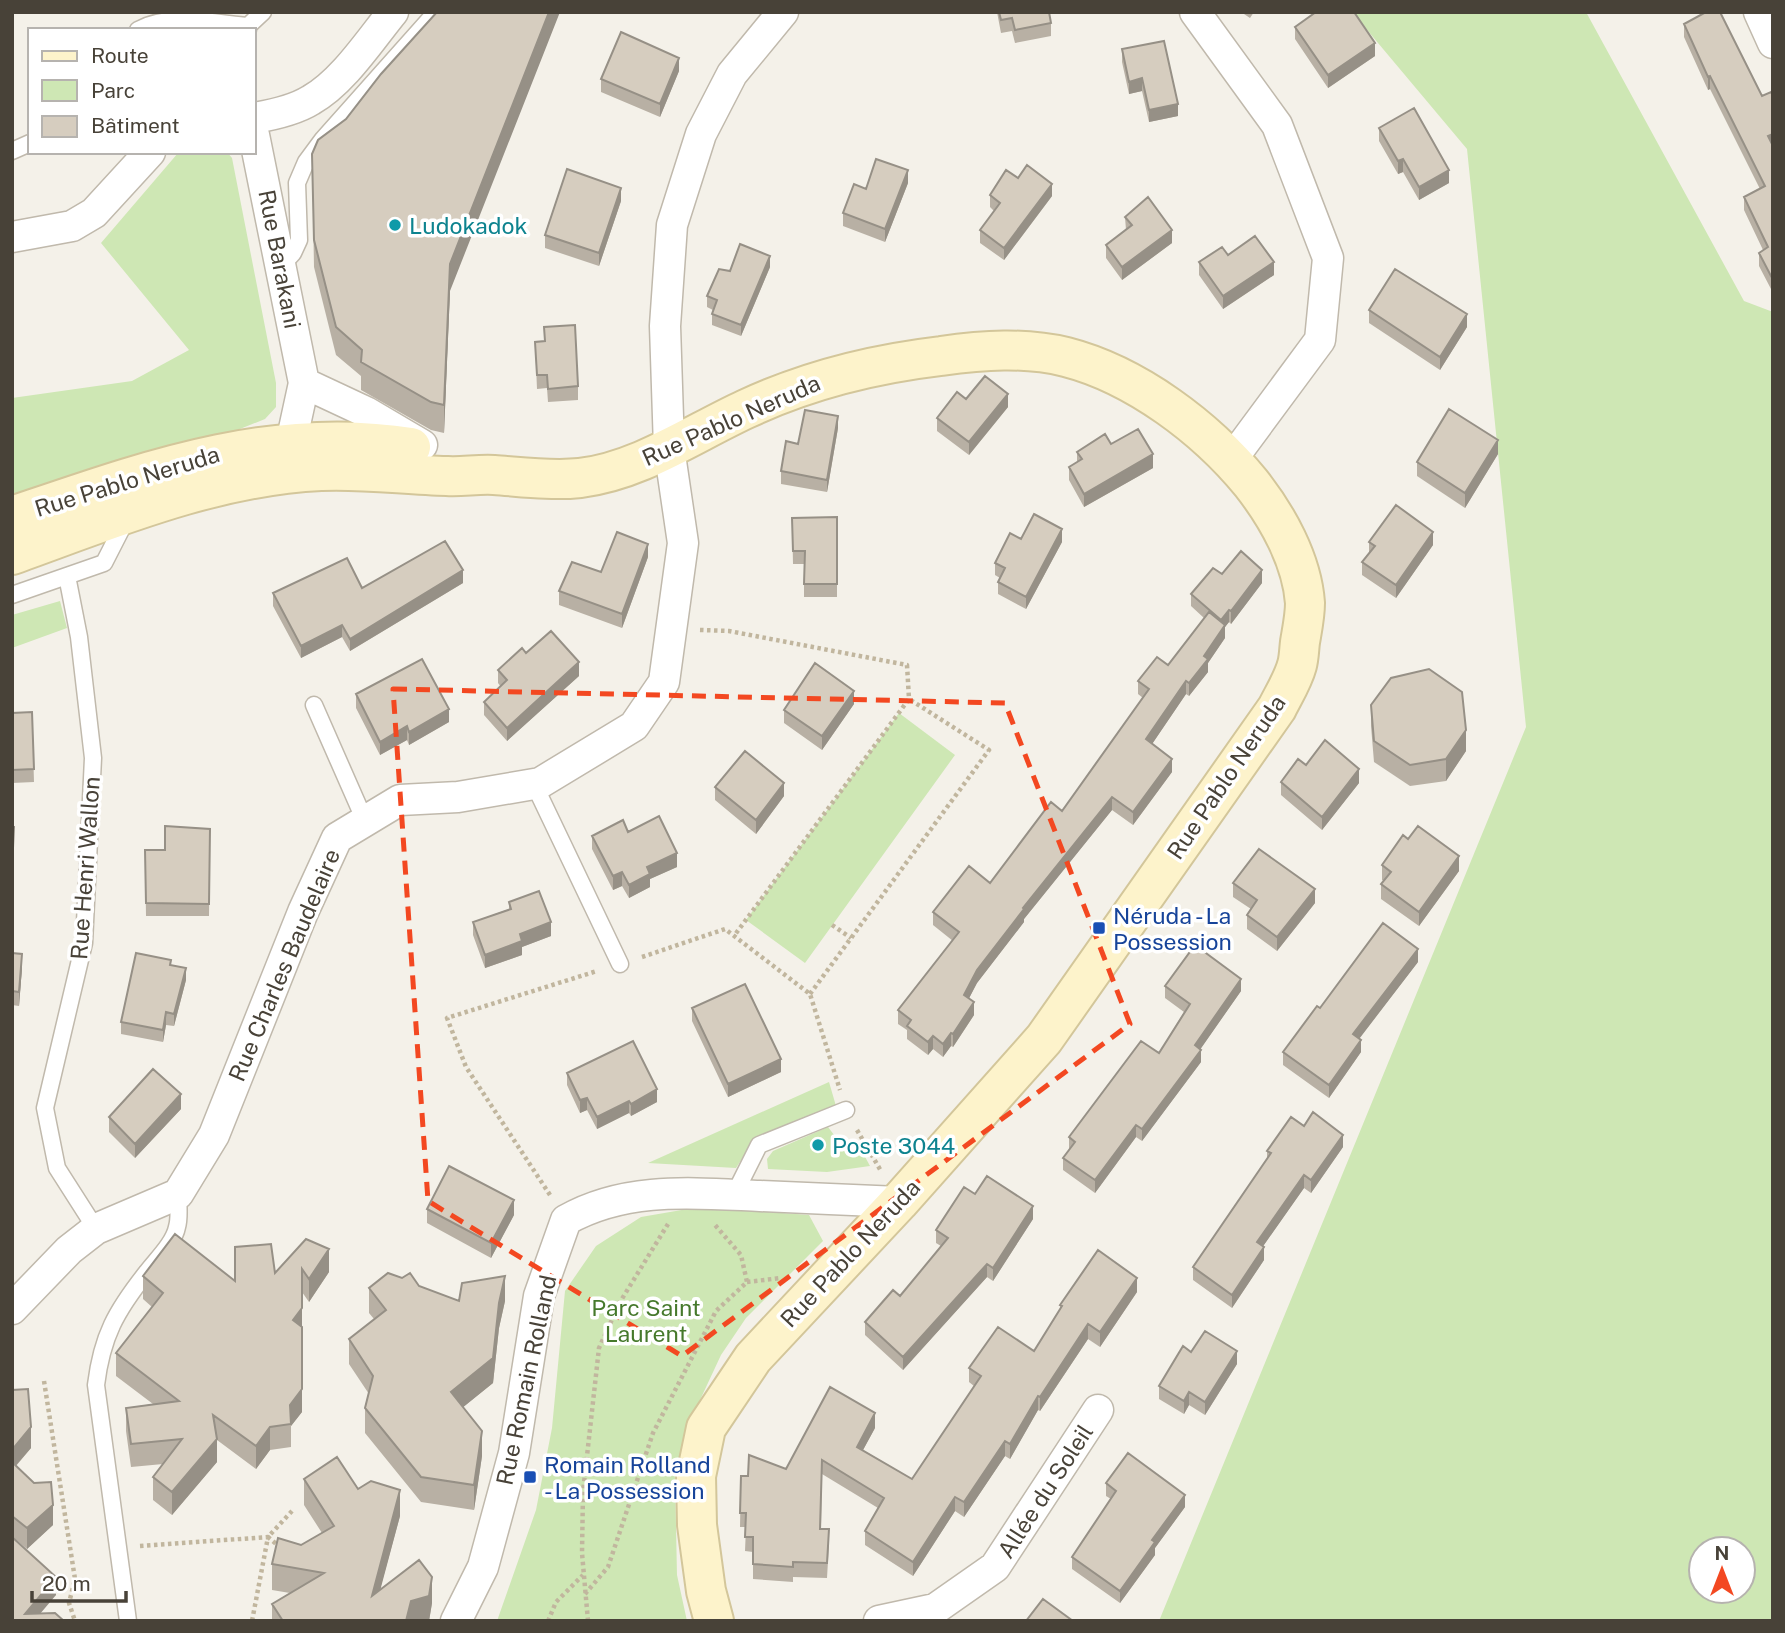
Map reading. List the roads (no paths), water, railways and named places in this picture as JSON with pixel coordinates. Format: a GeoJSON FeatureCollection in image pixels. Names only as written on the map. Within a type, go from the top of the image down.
{"type":"FeatureCollection","features":[{"type":"Feature","properties":{"kind":"main road","name":"Rue Pablo Neruda"},"geometry":{"type":"LineString","coordinates":[[12,555],[130,512],[208,489],[263,477],[318,471],[375,470],[449,477],[488,475],[545,479],[582,478],[621,469],[747,408],[815,381],[875,365],[976,351],[1016,350],[1066,357],[1110,372],[1165,404],[1203,433],[1232,459],[1270,506],[1298,572],[1305,604],[1297,665],[1277,708],[1044,1039],[899,1202],[753,1358],[706,1428],[696,1476],[697,1525],[706,1591],[714,1621]]}},
{"type":"Feature","properties":{"kind":"main road","name":"Rue Pablo Neruda"},"geometry":{"type":"LineString","coordinates":[[12,516],[153,469],[228,450],[291,443],[338,442],[429,449],[488,475]]}},
{"type":"Feature","properties":{"kind":"street"},"geometry":{"type":"LineString","coordinates":[[256,118],[288,110],[310,101],[332,85],[393,12]]}},
{"type":"Feature","properties":{"kind":"street","name":"Rue Charles Baudelaire"},"geometry":{"type":"LineString","coordinates":[[178,1194],[214,1135],[303,912],[337,838],[400,800],[458,797],[540,783],[634,726],[664,682],[683,543],[669,448],[665,326],[672,225],[701,134],[732,74],[783,12]]}},
{"type":"Feature","properties":{"kind":"street"},"geometry":{"type":"LineString","coordinates":[[1195,12],[1277,125],[1328,258],[1320,340],[1232,459]]}},
{"type":"Feature","properties":{"kind":"street"},"geometry":{"type":"LineString","coordinates":[[1759,12],[1773,43]]}},
{"type":"Feature","properties":{"kind":"street","name":"Rue Barakani"},"geometry":{"type":"LineString","coordinates":[[256,145],[304,383],[291,443],[263,477]]}},
{"type":"Feature","properties":{"kind":"street"},"geometry":{"type":"LineString","coordinates":[[12,237],[72,226],[94,213],[148,154]]}},
{"type":"Feature","properties":{"kind":"street"},"geometry":{"type":"LineString","coordinates":[[304,383],[366,412],[429,449]]}},
{"type":"Feature","properties":{"kind":"street","name":"Rue Romain Rolland"},"geometry":{"type":"LineString","coordinates":[[456,1621],[487,1555],[514,1453],[539,1296],[566,1220],[589,1207],[637,1196],[687,1193],[734,1195]]}},
{"type":"Feature","properties":{"kind":"street"},"geometry":{"type":"LineString","coordinates":[[12,1309],[69,1250],[96,1229],[178,1194]]}},
{"type":"Feature","properties":{"kind":"street"},"geometry":{"type":"LineString","coordinates":[[734,1195],[899,1202]]}},
{"type":"Feature","properties":{"kind":"street","name":"Allée du Soleil"},"geometry":{"type":"LineString","coordinates":[[878,1621],[936,1609],[995,1567],[1098,1410]]}},
{"type":"Feature","properties":{"kind":"lane"},"geometry":{"type":"LineString","coordinates":[[142,28],[170,21],[248,28],[263,12]]}},
{"type":"Feature","properties":{"kind":"lane"},"geometry":{"type":"LineString","coordinates":[[281,266],[293,253],[299,240],[297,183],[306,162],[323,139],[436,12]]}},
{"type":"Feature","properties":{"kind":"lane"},"geometry":{"type":"LineString","coordinates":[[12,151],[28,143]]}},
{"type":"Feature","properties":{"kind":"lane"},"geometry":{"type":"LineString","coordinates":[[12,595],[104,563],[130,512]]}},
{"type":"Feature","properties":{"kind":"lane","name":"Rue Henri Wallon"},"geometry":{"type":"LineString","coordinates":[[67,576],[79,637],[93,758],[92,785],[84,943],[45,1108],[57,1168],[96,1229]]}},
{"type":"Feature","properties":{"kind":"lane"},"geometry":{"type":"LineString","coordinates":[[314,705],[365,821]]}},
{"type":"Feature","properties":{"kind":"lane"},"geometry":{"type":"LineString","coordinates":[[534,784],[620,964]]}},
{"type":"Feature","properties":{"kind":"lane"},"geometry":{"type":"LineString","coordinates":[[734,1195],[759,1145],[846,1110]]}},
{"type":"Feature","properties":{"kind":"lane"},"geometry":{"type":"LineString","coordinates":[[128,1621],[96,1385],[99,1357],[108,1329],[128,1296],[164,1250],[177,1228],[178,1194]]}},
{"type":"Feature","properties":{"kind":"place","name":"Ludokadok"},"geometry":{"type":"Point","coordinates":[395,225]}},
{"type":"Feature","properties":{"kind":"place","name":"Néruda - La Possession"},"geometry":{"type":"Point","coordinates":[1099,928]}},
{"type":"Feature","properties":{"kind":"place","name":"Poste 3044"},"geometry":{"type":"Point","coordinates":[818,1145]}},
{"type":"Feature","properties":{"kind":"place","name":"Romain Rolland - La Possession"},"geometry":{"type":"Point","coordinates":[530,1477]}},
{"type":"Feature","properties":{"kind":"park label","name":"Parc Saint Laurent"},"geometry":{"type":"Point","coordinates":[646,1320]}}]}
